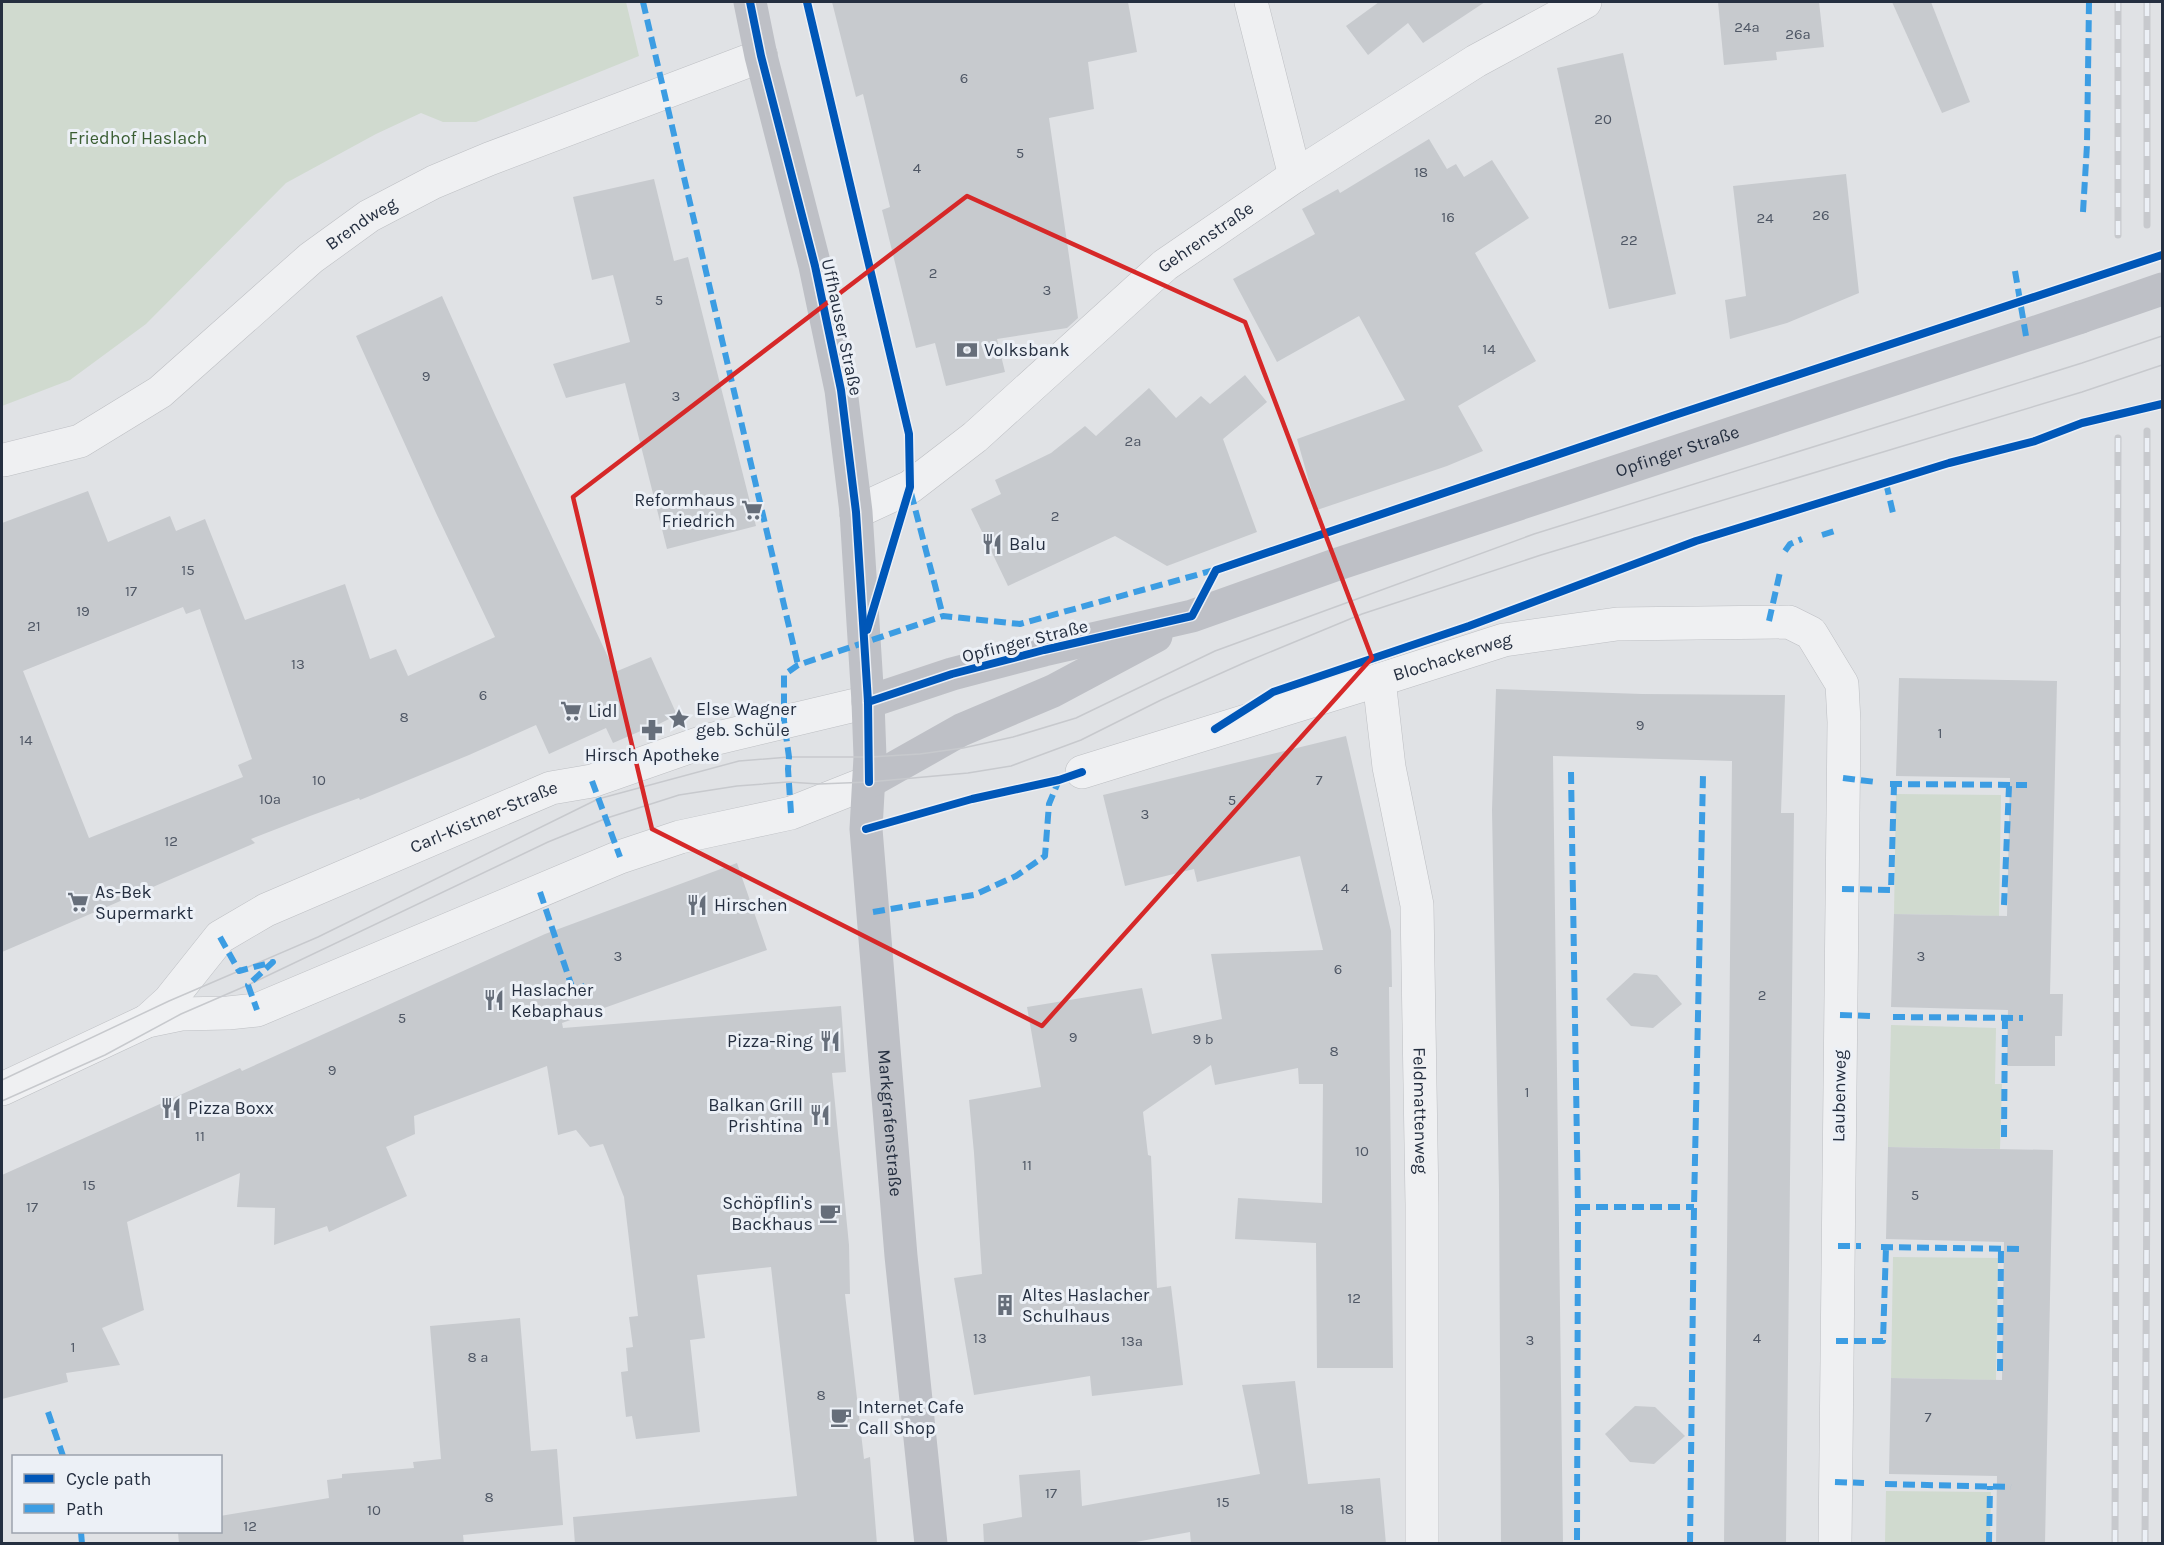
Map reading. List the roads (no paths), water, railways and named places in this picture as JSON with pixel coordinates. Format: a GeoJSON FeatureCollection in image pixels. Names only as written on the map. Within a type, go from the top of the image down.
{"type":"FeatureCollection","features":[{"type":"Feature","properties":{"kind":"street","name":"Uffhauser Straße"},"geometry":{"type":"LineString","coordinates":[[750,2],[761,56],[815,266],[841,390],[856,512],[868,702]]}},
{"type":"Feature","properties":{"kind":"street"},"geometry":{"type":"LineString","coordinates":[[1251,2],[1295,176]]}},
{"type":"Feature","properties":{"kind":"street","name":"Gehrenstraße"},"geometry":{"type":"LineString","coordinates":[[856,512],[910,487],[975,437],[1165,265],[1295,176],[1476,61],[1585,2]]}},
{"type":"Feature","properties":{"kind":"street","name":"Brendweg"},"geometry":{"type":"LineString","coordinates":[[4,460],[80,441],[160,393],[311,258],[369,216],[434,182],[489,159],[761,56]]}},
{"type":"Feature","properties":{"kind":"street","name":"Opfinger Straße"},"geometry":{"type":"LineString","coordinates":[[868,702],[952,674],[1192,616],[1335,565],[2163,290]]}},
{"type":"Feature","properties":{"kind":"street","name":"Opfinger Straße"},"geometry":{"type":"LineString","coordinates":[[869,782],[961,730],[1053,690],[1192,616]]}},
{"type":"Feature","properties":{"kind":"street","name":"Blochackerweg"},"geometry":{"type":"LineString","coordinates":[[1082,772],[1504,639],[1617,624],[1789,622],[1811,633],[1824,653]]}},
{"type":"Feature","properties":{"kind":"street","name":"Laubenweg"},"geometry":{"type":"LineString","coordinates":[[1824,653],[1842,684],[1845,723],[1834,1544]]}},
{"type":"Feature","properties":{"kind":"street","name":"Feldmattenweg"},"geometry":{"type":"LineString","coordinates":[[1379,680],[1389,767],[1417,905],[1422,1204],[1422,1544]]}},
{"type":"Feature","properties":{"kind":"street","name":"Markgrafenstraße"},"geometry":{"type":"LineString","coordinates":[[868,702],[869,782],[866,829],[901,1256],[931,1544]]}},
{"type":"Feature","properties":{"kind":"street","name":"Carl-Kistner-Straße"},"geometry":{"type":"LineString","coordinates":[[147,1021],[170,1000],[220,937],[266,910],[551,788],[592,781],[709,740],[868,702]]}},
{"type":"Feature","properties":{"kind":"street","name":"Carl-Kistner-Straße"},"geometry":{"type":"LineString","coordinates":[[2,1089],[147,1021],[181,1014],[257,1010],[620,857],[680,837],[791,813],[869,782]]}},
{"type":"Feature","properties":{"kind":"tram line"},"geometry":{"type":"LineString","coordinates":[[2,1080],[169,1001],[318,937],[598,799],[739,761],[789,757],[870,757],[920,754],[963,748],[1013,737],[1076,718],[1215,651],[1534,534],[2162,336]]}},
{"type":"Feature","properties":{"kind":"tram line"},"geometry":{"type":"LineString","coordinates":[[2,1101],[105,1055],[181,1014],[248,985],[548,842],[607,818],[679,795],[737,786],[788,782],[819,784],[869,782],[968,773],[1011,766],[1081,740],[1161,700],[1362,614],[1541,555],[2082,392],[2162,365]]}},
{"type":"Feature","properties":{"kind":"railway"},"geometry":{"type":"LineString","coordinates":[[2118,2],[2118,235]]}},
{"type":"Feature","properties":{"kind":"railway"},"geometry":{"type":"LineString","coordinates":[[2147,2],[2147,225]]}},
{"type":"Feature","properties":{"kind":"railway"},"geometry":{"type":"LineString","coordinates":[[2145,1544],[2147,431]]}},
{"type":"Feature","properties":{"kind":"railway"},"geometry":{"type":"LineString","coordinates":[[2115,1544],[2118,438]]}},
{"type":"Feature","properties":{"kind":"place","name":"Volksbank"},"geometry":{"type":"Point","coordinates":[967,350]}},
{"type":"Feature","properties":{"kind":"place","name":"Reformhaus Friedrich"},"geometry":{"type":"Point","coordinates":[752,510]}},
{"type":"Feature","properties":{"kind":"place","name":"Balu"},"geometry":{"type":"Point","coordinates":[992,544]}},
{"type":"Feature","properties":{"kind":"place","name":"Lidl"},"geometry":{"type":"Point","coordinates":[571,711]}},
{"type":"Feature","properties":{"kind":"place","name":"Else Wagner geb. Schüle"},"geometry":{"type":"Point","coordinates":[679,719]}},
{"type":"Feature","properties":{"kind":"place","name":"Hirsch Apotheke"},"geometry":{"type":"Point","coordinates":[652,730]}},
{"type":"Feature","properties":{"kind":"place","name":"As-Bek Supermarkt"},"geometry":{"type":"Point","coordinates":[78,902]}},
{"type":"Feature","properties":{"kind":"place","name":"Hirschen"},"geometry":{"type":"Point","coordinates":[697,905]}},
{"type":"Feature","properties":{"kind":"place","name":"Haslacher Kebaphaus"},"geometry":{"type":"Point","coordinates":[494,1000]}},
{"type":"Feature","properties":{"kind":"place","name":"Pizza-Ring"},"geometry":{"type":"Point","coordinates":[830,1041]}},
{"type":"Feature","properties":{"kind":"place","name":"Pizza Boxx"},"geometry":{"type":"Point","coordinates":[171,1108]}},
{"type":"Feature","properties":{"kind":"place","name":"Balkan Grill Prishtina"},"geometry":{"type":"Point","coordinates":[820,1115]}},
{"type":"Feature","properties":{"kind":"place","name":"Schöpflin's Backhaus"},"geometry":{"type":"Point","coordinates":[830,1213]}},
{"type":"Feature","properties":{"kind":"place","name":"Altes Haslacher Schulhaus"},"geometry":{"type":"Point","coordinates":[1005,1305]}},
{"type":"Feature","properties":{"kind":"place","name":"Internet Cafe Call Shop"},"geometry":{"type":"Point","coordinates":[841,1417]}},
{"type":"Feature","properties":{"kind":"park label","name":"Friedhof Haslach"},"geometry":{"type":"Point","coordinates":[138,138]}}]}
